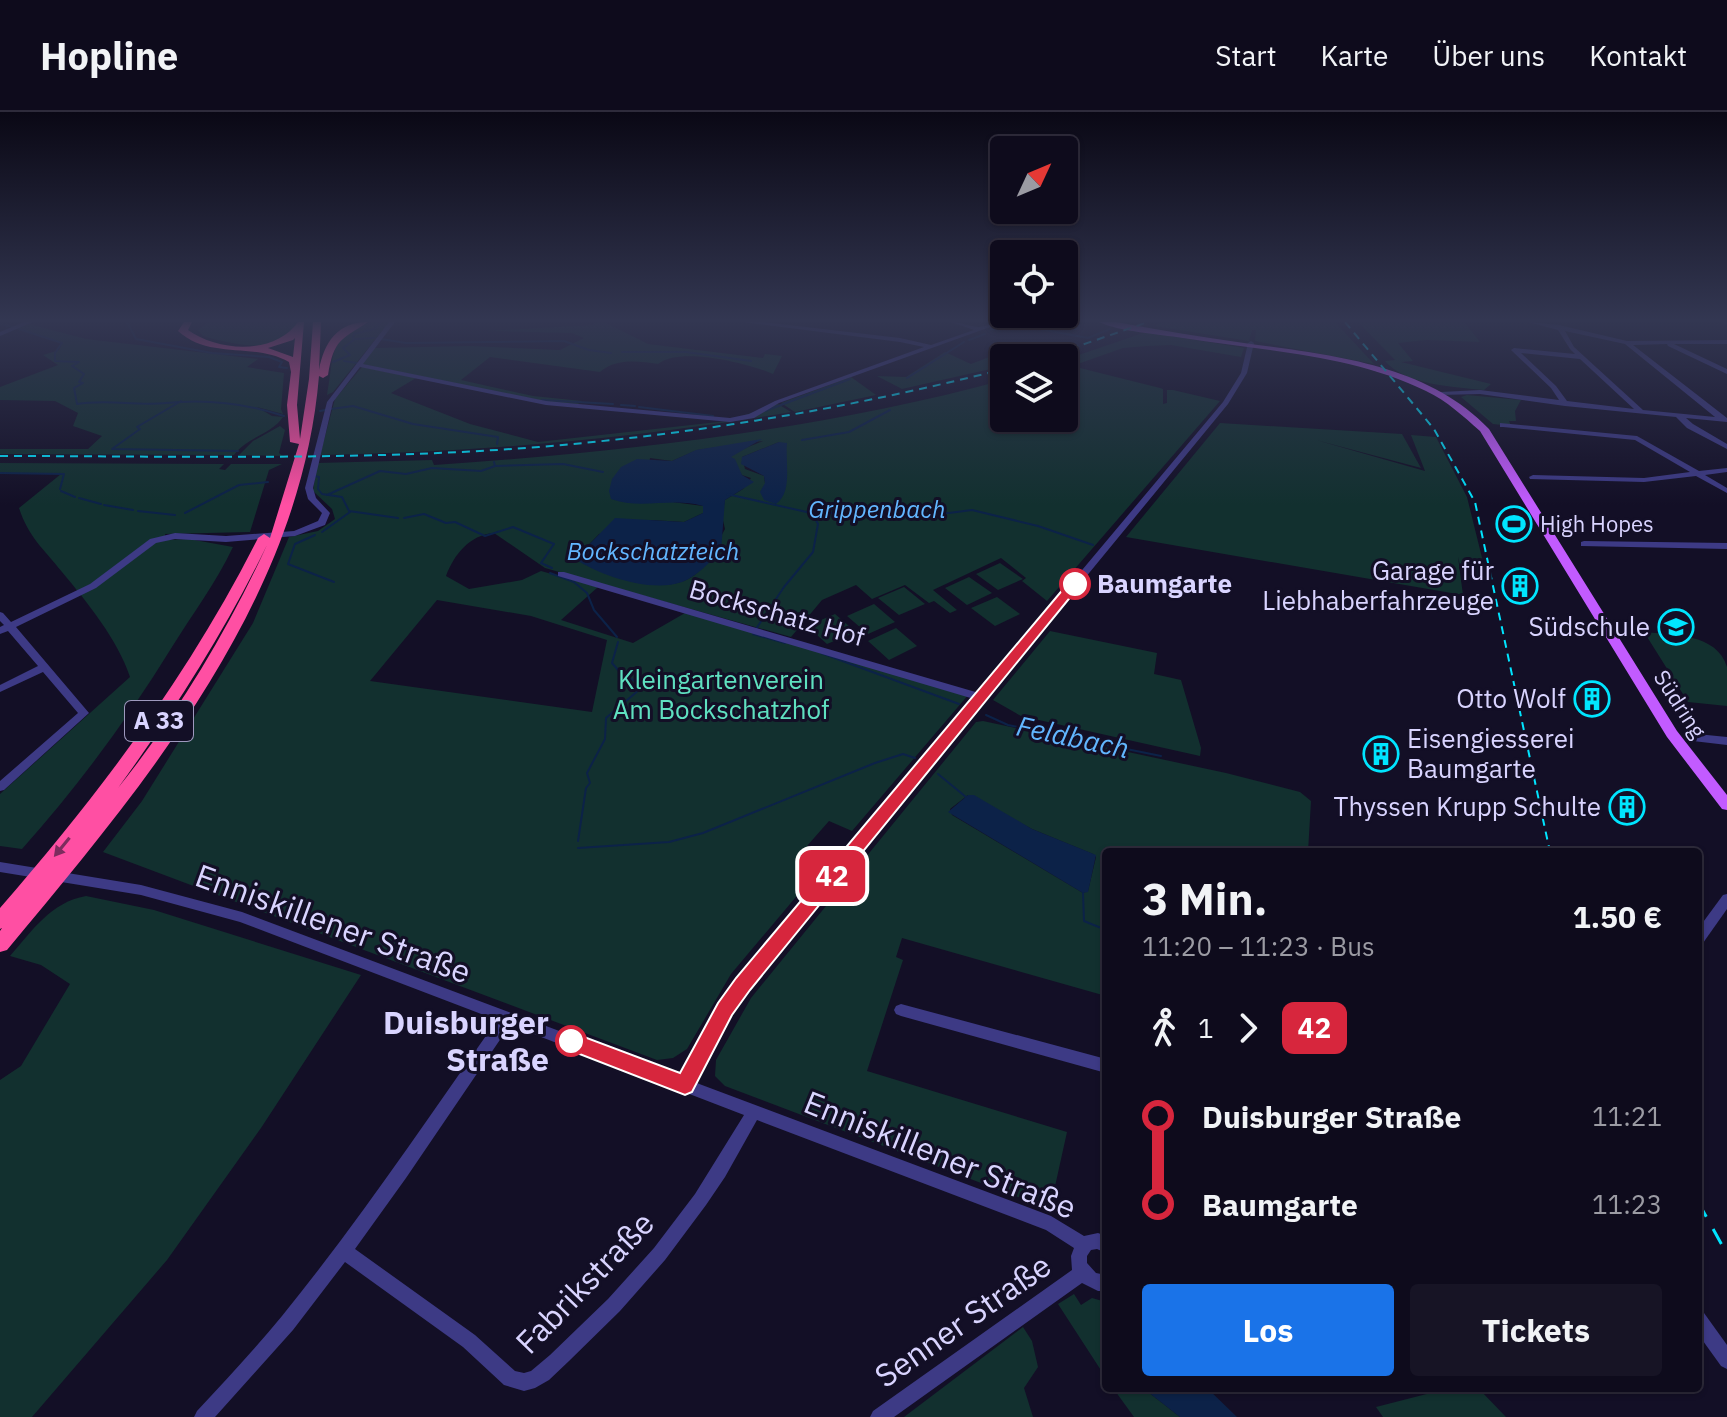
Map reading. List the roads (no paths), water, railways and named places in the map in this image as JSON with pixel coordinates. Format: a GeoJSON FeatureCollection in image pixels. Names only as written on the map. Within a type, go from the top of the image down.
{"type":"FeatureCollection","features":[{"type":"Feature","properties":{"kind":"highway"},"geometry":{"type":"LineString","coordinates":[[294,383],[292,405],[300,442]]}},
{"type":"Feature","properties":{"kind":"highway","name":"A 33"},"geometry":{"type":"LineString","coordinates":[[0,921],[96,805],[164,713],[221,625],[269,527],[300,442],[302,383]]}},
{"type":"Feature","properties":{"kind":"highway","name":"A 33"},"geometry":{"type":"LineString","coordinates":[[0,944],[113,806],[180,713],[235,625],[279,529],[300,442],[308,383]]}},
{"type":"Feature","properties":{"kind":"highway"},"geometry":{"type":"LineString","coordinates":[[300,442],[320,399],[323,383]]}},
{"type":"Feature","properties":{"kind":"main road","name":"Südring"},"geometry":{"type":"LineString","coordinates":[[1416,383],[1473,412],[1491,428],[1683,735],[1727,794]]}},
{"type":"Feature","properties":{"kind":"main road","name":"Südring"},"geometry":{"type":"LineString","coordinates":[[1443,394],[1484,429],[1672,734],[1727,805]]}},
{"type":"Feature","properties":{"kind":"street"},"geometry":{"type":"LineString","coordinates":[[5,629],[93,586],[153,541],[175,536],[244,538],[295,533],[316,526],[326,517],[324,510],[311,496],[312,477],[330,402],[345,383]]}},
{"type":"Feature","properties":{"kind":"street"},"geometry":{"type":"LineString","coordinates":[[447,383],[546,403],[641,409],[727,420],[751,416],[777,402],[831,383]]}},
{"type":"Feature","properties":{"kind":"street"},"geometry":{"type":"LineString","coordinates":[[685,1085],[737,991],[1226,403],[1238,383]]}},
{"type":"Feature","properties":{"kind":"street"},"geometry":{"type":"LineString","coordinates":[[1550,383],[1565,404]]}},
{"type":"Feature","properties":{"kind":"street"},"geometry":{"type":"LineString","coordinates":[[1610,383],[1642,412]]}},
{"type":"Feature","properties":{"kind":"street"},"geometry":{"type":"LineString","coordinates":[[1678,383],[1725,420]]}},
{"type":"Feature","properties":{"kind":"street"},"geometry":{"type":"LineString","coordinates":[[1443,394],[1480,392],[1725,420]]}},
{"type":"Feature","properties":{"kind":"street"},"geometry":{"type":"LineString","coordinates":[[1679,416],[1690,426],[1727,447]]}},
{"type":"Feature","properties":{"kind":"street"},"geometry":{"type":"LineString","coordinates":[[1503,425],[1637,438],[1727,491]]}},
{"type":"Feature","properties":{"kind":"street"},"geometry":{"type":"LineString","coordinates":[[1533,477],[1616,481],[1701,475],[1727,470]]}},
{"type":"Feature","properties":{"kind":"street"},"geometry":{"type":"LineString","coordinates":[[1584,544],[1727,546]]}},
{"type":"Feature","properties":{"kind":"street","name":"Bockschatz Hof"},"geometry":{"type":"LineString","coordinates":[[561,574],[980,697]]}},
{"type":"Feature","properties":{"kind":"street"},"geometry":{"type":"LineString","coordinates":[[0,615],[5,629],[84,713],[0,787]]}},
{"type":"Feature","properties":{"kind":"street"},"geometry":{"type":"LineString","coordinates":[[0,689],[44,667]]}},
{"type":"Feature","properties":{"kind":"street"},"geometry":{"type":"LineString","coordinates":[[1697,738],[1727,741]]}},
{"type":"Feature","properties":{"kind":"street","name":"Enniskillener Straße"},"geometry":{"type":"LineString","coordinates":[[0,867],[79,878],[199,903],[1051,1224],[1084,1245]]}},
{"type":"Feature","properties":{"kind":"street"},"geometry":{"type":"LineString","coordinates":[[1702,933],[1727,899]]}},
{"type":"Feature","properties":{"kind":"street"},"geometry":{"type":"LineString","coordinates":[[901,1010],[1102,1065]]}},
{"type":"Feature","properties":{"kind":"street"},"geometry":{"type":"LineString","coordinates":[[203,1417],[269,1346],[343,1250],[507,1017]]}},
{"type":"Feature","properties":{"kind":"street","name":"Fabrikstraße"},"geometry":{"type":"LineString","coordinates":[[343,1250],[469,1341],[510,1379],[524,1382],[535,1379],[610,1309],[674,1237],[731,1154],[754,1111]]}},
{"type":"Feature","properties":{"kind":"street"},"geometry":{"type":"LineString","coordinates":[[1102,1244],[1092,1241],[1084,1245],[1078,1259],[1082,1273],[1091,1281],[1102,1282]]}},
{"type":"Feature","properties":{"kind":"street","name":"Senner Straße"},"geometry":{"type":"LineString","coordinates":[[879,1417],[1082,1273]]}},
{"type":"Feature","properties":{"kind":"street"},"geometry":{"type":"LineString","coordinates":[[1702,1325],[1727,1360]]}},
{"type":"Feature","properties":{"kind":"water","name":"Bockschatzteich"},"geometry":{"type":"Polygon","coordinates":[[[762,439],[731,457],[742,475],[754,482],[725,500],[721,551],[693,576],[670,585],[641,584],[612,577],[575,559],[615,518],[684,522],[703,513],[703,506],[691,504],[633,503],[611,499],[612,479],[621,467],[637,459],[672,461],[696,450],[762,439]]]}},
{"type":"Feature","properties":{"kind":"water"},"geometry":{"type":"Polygon","coordinates":[[[779,442],[787,443],[787,476],[785,492],[776,504],[764,500],[760,492],[765,483],[764,476],[741,464],[742,457],[779,442]]]}},
{"type":"Feature","properties":{"kind":"water"},"geometry":{"type":"Polygon","coordinates":[[[968,795],[974,795],[1032,829],[1096,855],[1088,892],[1083,893],[948,812],[968,795]]]}},
{"type":"Feature","properties":{"kind":"water"},"geometry":{"type":"Polygon","coordinates":[[[1148,1392],[1211,1392],[1237,1417],[1180,1417],[1148,1392]]]}},
{"type":"Feature","properties":{"kind":"waterway","name":"Grippenbach"},"geometry":{"type":"LineString","coordinates":[[83,383],[74,388],[77,404],[179,402]]}},
{"type":"Feature","properties":{"kind":"waterway"},"geometry":{"type":"LineString","coordinates":[[765,411],[840,383]]}},
{"type":"Feature","properties":{"kind":"waterway"},"geometry":{"type":"LineString","coordinates":[[542,400],[613,404]]}},
{"type":"Feature","properties":{"kind":"waterway","name":"Grippenbach"},"geometry":{"type":"LineString","coordinates":[[179,402],[137,427],[140,429],[112,449],[238,451]]}},
{"type":"Feature","properties":{"kind":"waterway","name":"Grippenbach"},"geometry":{"type":"LineString","coordinates":[[179,402],[240,405],[284,416]]}},
{"type":"Feature","properties":{"kind":"waterway"},"geometry":{"type":"LineString","coordinates":[[621,405],[635,406]]}},
{"type":"Feature","properties":{"kind":"waterway","name":"Grippenbach"},"geometry":{"type":"LineString","coordinates":[[331,409],[353,406],[413,424],[498,437],[497,444]]}},
{"type":"Feature","properties":{"kind":"waterway"},"geometry":{"type":"LineString","coordinates":[[639,407],[713,416]]}},
{"type":"Feature","properties":{"kind":"waterway"},"geometry":{"type":"LineString","coordinates":[[320,411],[325,410]]}},
{"type":"Feature","properties":{"kind":"waterway"},"geometry":{"type":"LineString","coordinates":[[802,440],[849,432],[890,410]]}},
{"type":"Feature","properties":{"kind":"waterway","name":"Grippenbach"},"geometry":{"type":"LineString","coordinates":[[494,462],[495,466]]}},
{"type":"Feature","properties":{"kind":"waterway","name":"Grippenbach"},"geometry":{"type":"LineString","coordinates":[[495,466],[563,464],[603,472]]}},
{"type":"Feature","properties":{"kind":"waterway"},"geometry":{"type":"LineString","coordinates":[[327,495],[380,471],[406,474],[432,468],[481,471],[495,466]]}},
{"type":"Feature","properties":{"kind":"waterway"},"geometry":{"type":"LineString","coordinates":[[0,473],[64,474],[60,489]]}},
{"type":"Feature","properties":{"kind":"waterway"},"geometry":{"type":"LineString","coordinates":[[315,476],[319,477],[318,489],[327,495]]}},
{"type":"Feature","properties":{"kind":"waterway"},"geometry":{"type":"LineString","coordinates":[[185,513],[239,485],[268,482]]}},
{"type":"Feature","properties":{"kind":"waterway"},"geometry":{"type":"LineString","coordinates":[[61,491],[75,497]]}},
{"type":"Feature","properties":{"kind":"waterway","name":"Grippenbach"},"geometry":{"type":"LineString","coordinates":[[727,494],[812,513]]}},
{"type":"Feature","properties":{"kind":"waterway"},"geometry":{"type":"LineString","coordinates":[[327,495],[342,497],[349,511],[398,518]]}},
{"type":"Feature","properties":{"kind":"waterway"},"geometry":{"type":"LineString","coordinates":[[79,498],[101,504]]}},
{"type":"Feature","properties":{"kind":"waterway"},"geometry":{"type":"LineString","coordinates":[[104,505],[133,510]]}},
{"type":"Feature","properties":{"kind":"waterway","name":"Grippenbach"},"geometry":{"type":"LineString","coordinates":[[812,513],[949,513],[972,510],[1038,526],[1093,545]]}},
{"type":"Feature","properties":{"kind":"waterway"},"geometry":{"type":"LineString","coordinates":[[138,511],[175,515]]}},
{"type":"Feature","properties":{"kind":"waterway"},"geometry":{"type":"LineString","coordinates":[[322,532],[350,512]]}},
{"type":"Feature","properties":{"kind":"waterway","name":"Feldbach"},"geometry":{"type":"LineString","coordinates":[[756,629],[784,587],[813,552],[818,524],[812,513]]}},
{"type":"Feature","properties":{"kind":"waterway"},"geometry":{"type":"LineString","coordinates":[[404,518],[424,514],[446,523],[455,522],[485,536],[513,527],[554,544],[541,563],[552,568]]}},
{"type":"Feature","properties":{"kind":"waterway"},"geometry":{"type":"LineString","coordinates":[[315,535],[295,544],[288,564],[334,582]]}},
{"type":"Feature","properties":{"kind":"waterway"},"geometry":{"type":"LineString","coordinates":[[550,573],[574,582],[587,593],[594,610],[617,637]]}},
{"type":"Feature","properties":{"kind":"waterway","name":"Feldbach"},"geometry":{"type":"LineString","coordinates":[[753,634],[785,643]]}},
{"type":"Feature","properties":{"kind":"waterway"},"geometry":{"type":"LineString","coordinates":[[618,642],[612,663],[619,671]]}},
{"type":"Feature","properties":{"kind":"waterway","name":"Feldbach"},"geometry":{"type":"LineString","coordinates":[[821,653],[959,704]]}},
{"type":"Feature","properties":{"kind":"waterway"},"geometry":{"type":"LineString","coordinates":[[578,841],[586,788],[590,783],[587,773],[605,739],[606,718],[646,684],[621,676]]}},
{"type":"Feature","properties":{"kind":"waterway","name":"Feldbach"},"geometry":{"type":"LineString","coordinates":[[986,715],[1008,725],[1161,756]]}},
{"type":"Feature","properties":{"kind":"waterway"},"geometry":{"type":"LineString","coordinates":[[578,848],[669,842],[703,833],[875,763],[903,754],[915,758]]}},
{"type":"Feature","properties":{"kind":"waterway"},"geometry":{"type":"LineString","coordinates":[[938,774],[966,797]]}},
{"type":"Feature","properties":{"kind":"waterway"},"geometry":{"type":"LineString","coordinates":[[1083,893],[1084,921],[1102,928]]}},
{"type":"Feature","properties":{"kind":"railway"},"geometry":{"type":"LineString","coordinates":[[0,456],[337,456],[539,447],[656,435],[773,418],[947,383]]}},
{"type":"Feature","properties":{"kind":"railway"},"geometry":{"type":"LineString","coordinates":[[1396,383],[1434,429],[1475,502],[1549,848]]}},
{"type":"Feature","properties":{"kind":"railway"},"geometry":{"type":"LineString","coordinates":[[1702,1209],[1727,1254]]}},
{"type":"Feature","properties":{"kind":"place","name":"High Hopes"},"geometry":{"type":"Point","coordinates":[1514,524]}},
{"type":"Feature","properties":{"kind":"place","name":"Baumgarte"},"geometry":{"type":"Point","coordinates":[1075,584]}},
{"type":"Feature","properties":{"kind":"place","name":"Garage für Liebhaberfahrzeuge"},"geometry":{"type":"Point","coordinates":[1520,586]}},
{"type":"Feature","properties":{"kind":"place","name":"Südschule"},"geometry":{"type":"Point","coordinates":[1676,627]}},
{"type":"Feature","properties":{"kind":"place","name":"Otto Wolf"},"geometry":{"type":"Point","coordinates":[1592,699]}},
{"type":"Feature","properties":{"kind":"place","name":"Eisengiesserei Baumgarte"},"geometry":{"type":"Point","coordinates":[1381,754]}},
{"type":"Feature","properties":{"kind":"place","name":"Thyssen Krupp Schulte"},"geometry":{"type":"Point","coordinates":[1627,807]}},
{"type":"Feature","properties":{"kind":"place","name":"Duisburger Straße"},"geometry":{"type":"Point","coordinates":[571,1041]}},
{"type":"Feature","properties":{"kind":"park label","name":"Kleingartenverein Am Bockschatzhof"},"geometry":{"type":"Point","coordinates":[721,695]}}]}
